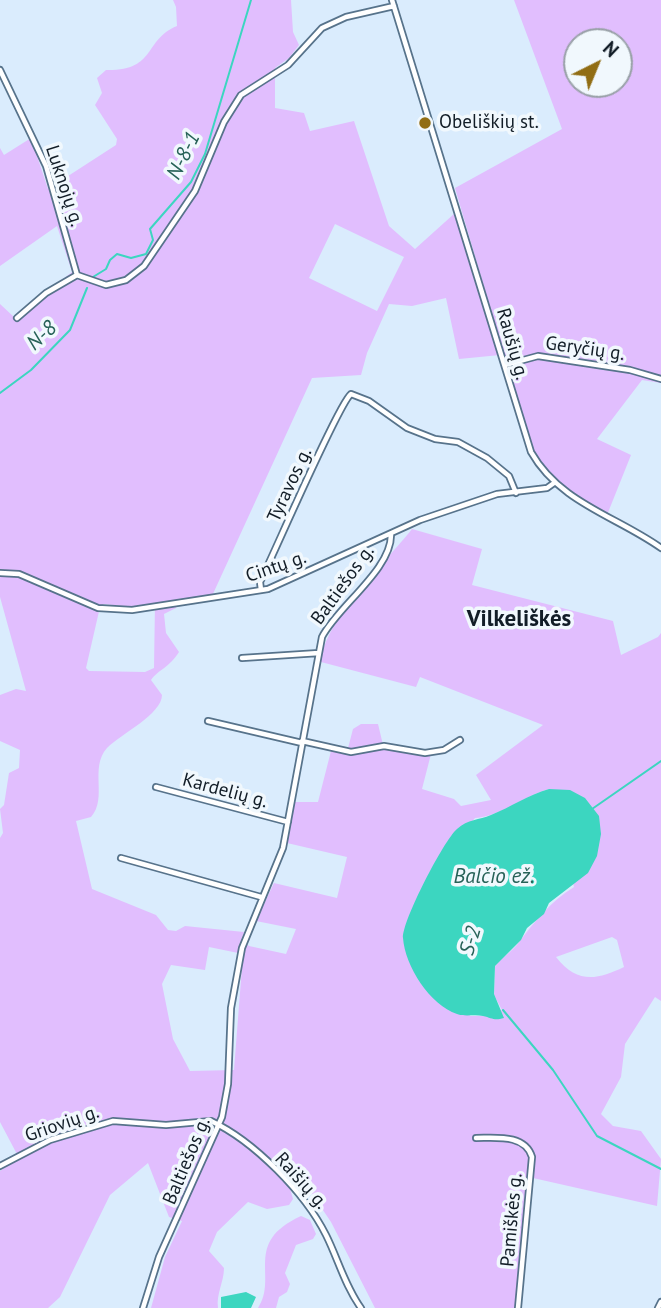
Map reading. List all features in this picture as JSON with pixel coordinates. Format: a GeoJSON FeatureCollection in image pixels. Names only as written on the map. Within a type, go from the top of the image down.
{"type":"FeatureCollection","features":[{"type":"Feature","properties":{"kind":"street","name":"Raušių g."},"geometry":{"type":"LineString","coordinates":[[392,0],[505,365],[524,438],[537,463],[554,483]]}},
{"type":"Feature","properties":{"kind":"street"},"geometry":{"type":"LineString","coordinates":[[17,318],[46,293],[77,275],[106,285],[126,279],[144,266],[195,191],[224,122],[241,95],[288,65],[322,28],[346,17],[394,6]]}},
{"type":"Feature","properties":{"kind":"street","name":"Luknojų g."},"geometry":{"type":"LineString","coordinates":[[0,69],[46,166],[77,275]]}},
{"type":"Feature","properties":{"kind":"street","name":"Geryčių g."},"geometry":{"type":"LineString","coordinates":[[505,365],[538,356],[630,370],[661,379]]}},
{"type":"Feature","properties":{"kind":"street","name":"Tyravos g."},"geometry":{"type":"LineString","coordinates":[[261,590],[260,582],[345,399],[351,394],[369,401],[407,428],[435,439],[458,442],[488,459],[509,476],[516,492]]}},
{"type":"Feature","properties":{"kind":"street"},"geometry":{"type":"LineString","coordinates":[[554,483],[661,548]]}},
{"type":"Feature","properties":{"kind":"street","name":"Cintų g."},"geometry":{"type":"LineString","coordinates":[[0,573],[19,574],[99,608],[122,612],[261,590],[420,520],[487,497],[547,488],[554,483]]}},
{"type":"Feature","properties":{"kind":"street","name":"Baltiešos g."},"geometry":{"type":"LineString","coordinates":[[143,1308],[159,1257],[219,1125],[228,1084],[231,1008],[242,948],[283,848],[319,653],[330,622],[378,567],[391,534]]}},
{"type":"Feature","properties":{"kind":"street"},"geometry":{"type":"LineString","coordinates":[[242,658],[319,653]]}},
{"type":"Feature","properties":{"kind":"street"},"geometry":{"type":"LineString","coordinates":[[208,721],[351,752],[384,746],[425,752],[444,750],[460,740]]}},
{"type":"Feature","properties":{"kind":"street","name":"Kardelių g."},"geometry":{"type":"LineString","coordinates":[[156,787],[288,822]]}},
{"type":"Feature","properties":{"kind":"street"},"geometry":{"type":"LineString","coordinates":[[121,858],[261,897]]}},
{"type":"Feature","properties":{"kind":"street","name":"Griovių g."},"geometry":{"type":"LineString","coordinates":[[0,1166],[50,1140],[114,1121],[166,1125],[197,1120],[219,1125]]}},
{"type":"Feature","properties":{"kind":"street","name":"Raišių g."},"geometry":{"type":"LineString","coordinates":[[219,1125],[273,1167],[311,1210],[361,1308]]}},
{"type":"Feature","properties":{"kind":"street","name":"Pamiškės g."},"geometry":{"type":"LineString","coordinates":[[476,1138],[520,1141],[529,1148],[532,1157],[518,1308]]}},
{"type":"Feature","properties":{"kind":"street"},"geometry":{"type":"LineString","coordinates":[[658,1308],[661,1303]]}},
{"type":"Feature","properties":{"kind":"shaded area"},"geometry":{"type":"Polygon","coordinates":[[[173,0],[291,0],[293,32],[299,45],[289,58],[275,68],[275,108],[304,113],[310,131],[354,121],[389,226],[415,249],[455,213],[500,355],[459,359],[446,298],[412,306],[389,304],[367,353],[361,375],[312,378],[212,596],[177,599],[176,608],[164,614],[166,633],[179,652],[172,662],[151,680],[162,695],[160,702],[148,716],[113,742],[102,756],[96,809],[91,817],[76,821],[92,889],[156,915],[168,930],[176,931],[185,926],[244,932],[241,940],[249,946],[286,954],[296,929],[256,921],[274,883],[337,898],[347,857],[287,843],[294,802],[318,802],[331,751],[347,752],[353,729],[361,724],[378,724],[384,749],[431,754],[422,789],[454,799],[461,806],[491,800],[476,775],[543,725],[420,677],[416,687],[321,662],[324,646],[344,611],[412,529],[482,549],[472,585],[613,621],[621,655],[661,633],[661,1001],[655,997],[625,1044],[621,1077],[601,1114],[613,1126],[641,1131],[661,1159],[657,1206],[533,1178],[521,1308],[375,1308],[331,1222],[298,1173],[293,1174],[289,1185],[293,1199],[289,1205],[267,1209],[248,1202],[217,1232],[209,1251],[224,1268],[218,1308],[151,1308],[165,1257],[182,1221],[169,1217],[148,1163],[110,1195],[60,1297],[48,1308],[0,1308],[0,1171],[19,1158],[0,1122],[0,838],[3,833],[0,809],[4,805],[9,773],[19,768],[20,750],[0,741],[0,695],[16,689],[26,691],[0,597],[0,304],[14,317],[72,272],[57,226],[0,266],[0,148],[4,155],[31,138],[48,189],[116,145],[117,139],[95,105],[102,93],[97,78],[106,70],[134,66],[142,60],[166,32],[177,26],[173,0]],[[335,224],[309,278],[377,311],[404,257],[335,224]],[[155,603],[130,607],[104,604],[100,607],[86,668],[89,671],[145,672],[154,668],[155,603]],[[549,789],[494,814],[475,818],[435,867],[419,895],[470,1016],[483,1016],[502,1010],[494,995],[495,966],[551,905],[574,887],[549,789]],[[612,937],[556,957],[572,972],[588,977],[605,975],[624,967],[617,940],[612,937]],[[209,947],[205,970],[171,965],[162,984],[173,1039],[190,1071],[234,1070],[243,954],[209,947]]]}},
{"type":"Feature","properties":{"kind":"shaded area"},"geometry":{"type":"Polygon","coordinates":[[[514,0],[661,0],[661,383],[642,380],[597,439],[631,455],[607,515],[563,486],[545,467],[530,444],[455,188],[562,129],[514,0]]]}},
{"type":"Feature","properties":{"kind":"shaded area"},"geometry":{"type":"Polygon","coordinates":[[[301,1216],[310,1220],[316,1234],[313,1239],[296,1245],[285,1273],[290,1284],[287,1292],[279,1297],[276,1308],[258,1308],[265,1284],[267,1249],[272,1237],[283,1226],[301,1216]]]}},
{"type":"Feature","properties":{"kind":"water","name":"Balčio ež."},"geometry":{"type":"Polygon","coordinates":[[[549,789],[570,790],[585,798],[599,816],[601,834],[597,856],[588,873],[549,903],[544,914],[527,928],[521,940],[495,966],[494,994],[504,1018],[457,1014],[437,1002],[421,983],[408,960],[403,938],[409,915],[434,864],[457,829],[465,823],[491,815],[549,789]]]}},
{"type":"Feature","properties":{"kind":"water"},"geometry":{"type":"Polygon","coordinates":[[[246,1292],[256,1297],[251,1308],[221,1308],[221,1297],[246,1292]]]}},
{"type":"Feature","properties":{"kind":"waterway","name":"N-8-1"},"geometry":{"type":"LineString","coordinates":[[93,277],[106,269],[117,254],[131,258],[146,254],[153,240],[150,229],[191,182],[205,154],[251,0]]}},
{"type":"Feature","properties":{"kind":"waterway","name":"N-8"},"geometry":{"type":"LineString","coordinates":[[0,393],[31,370],[70,330],[87,288]]}},
{"type":"Feature","properties":{"kind":"waterway","name":"S-2"},"geometry":{"type":"LineString","coordinates":[[592,809],[661,761]]}},
{"type":"Feature","properties":{"kind":"waterway","name":"S-2"},"geometry":{"type":"LineString","coordinates":[[503,1010],[553,1070],[597,1136],[661,1169]]}},
{"type":"Feature","properties":{"kind":"place","name":"Obeliškių st."},"geometry":{"type":"Point","coordinates":[425,123]}},
{"type":"Feature","properties":{"kind":"district","name":"Vilkeliškės"},"geometry":{"type":"Point","coordinates":[519,619]}}]}
